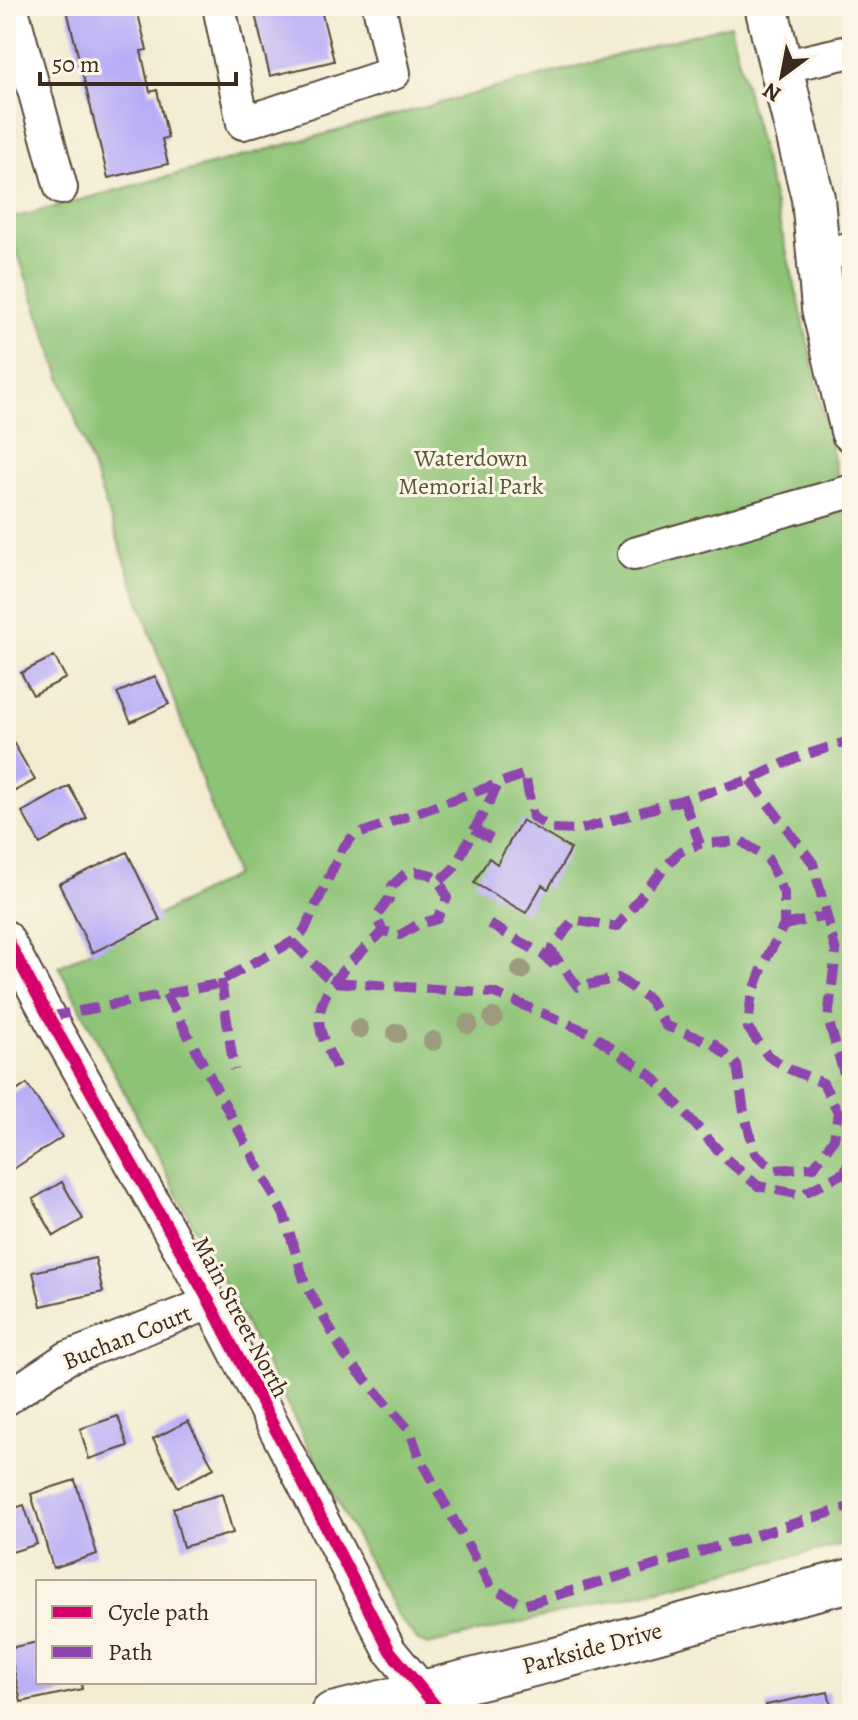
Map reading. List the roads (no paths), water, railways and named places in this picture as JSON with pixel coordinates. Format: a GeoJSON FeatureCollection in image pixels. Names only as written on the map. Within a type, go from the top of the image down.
{"type":"FeatureCollection","features":[{"type":"Feature","properties":{"kind":"main road"},"geometry":{"type":"LineString","coordinates":[[766,6],[813,198],[836,252],[823,308],[852,431]]}},
{"type":"Feature","properties":{"kind":"main road","name":"Parkside Drive"},"geometry":{"type":"LineString","coordinates":[[332,1714],[433,1702],[545,1662],[852,1580]]}},
{"type":"Feature","properties":{"kind":"street"},"geometry":{"type":"LineString","coordinates":[[11,6],[61,188]]}},
{"type":"Feature","properties":{"kind":"street"},"geometry":{"type":"LineString","coordinates":[[219,6],[243,123],[394,73],[379,6]]}},
{"type":"Feature","properties":{"kind":"street"},"geometry":{"type":"LineString","coordinates":[[781,67],[852,51]]}},
{"type":"Feature","properties":{"kind":"street"},"geometry":{"type":"LineString","coordinates":[[634,554],[852,491]]}},
{"type":"Feature","properties":{"kind":"street","name":"Main Street North"},"geometry":{"type":"LineString","coordinates":[[6,937],[17,982],[210,1303],[390,1651],[433,1702]]}},
{"type":"Feature","properties":{"kind":"street","name":"Buchan Court"},"geometry":{"type":"LineString","coordinates":[[6,1399],[67,1358],[210,1303]]}},
{"type":"Feature","properties":{"kind":"park label","name":"Waterdown Memorial Park"},"geometry":{"type":"Point","coordinates":[471,472]}}]}
